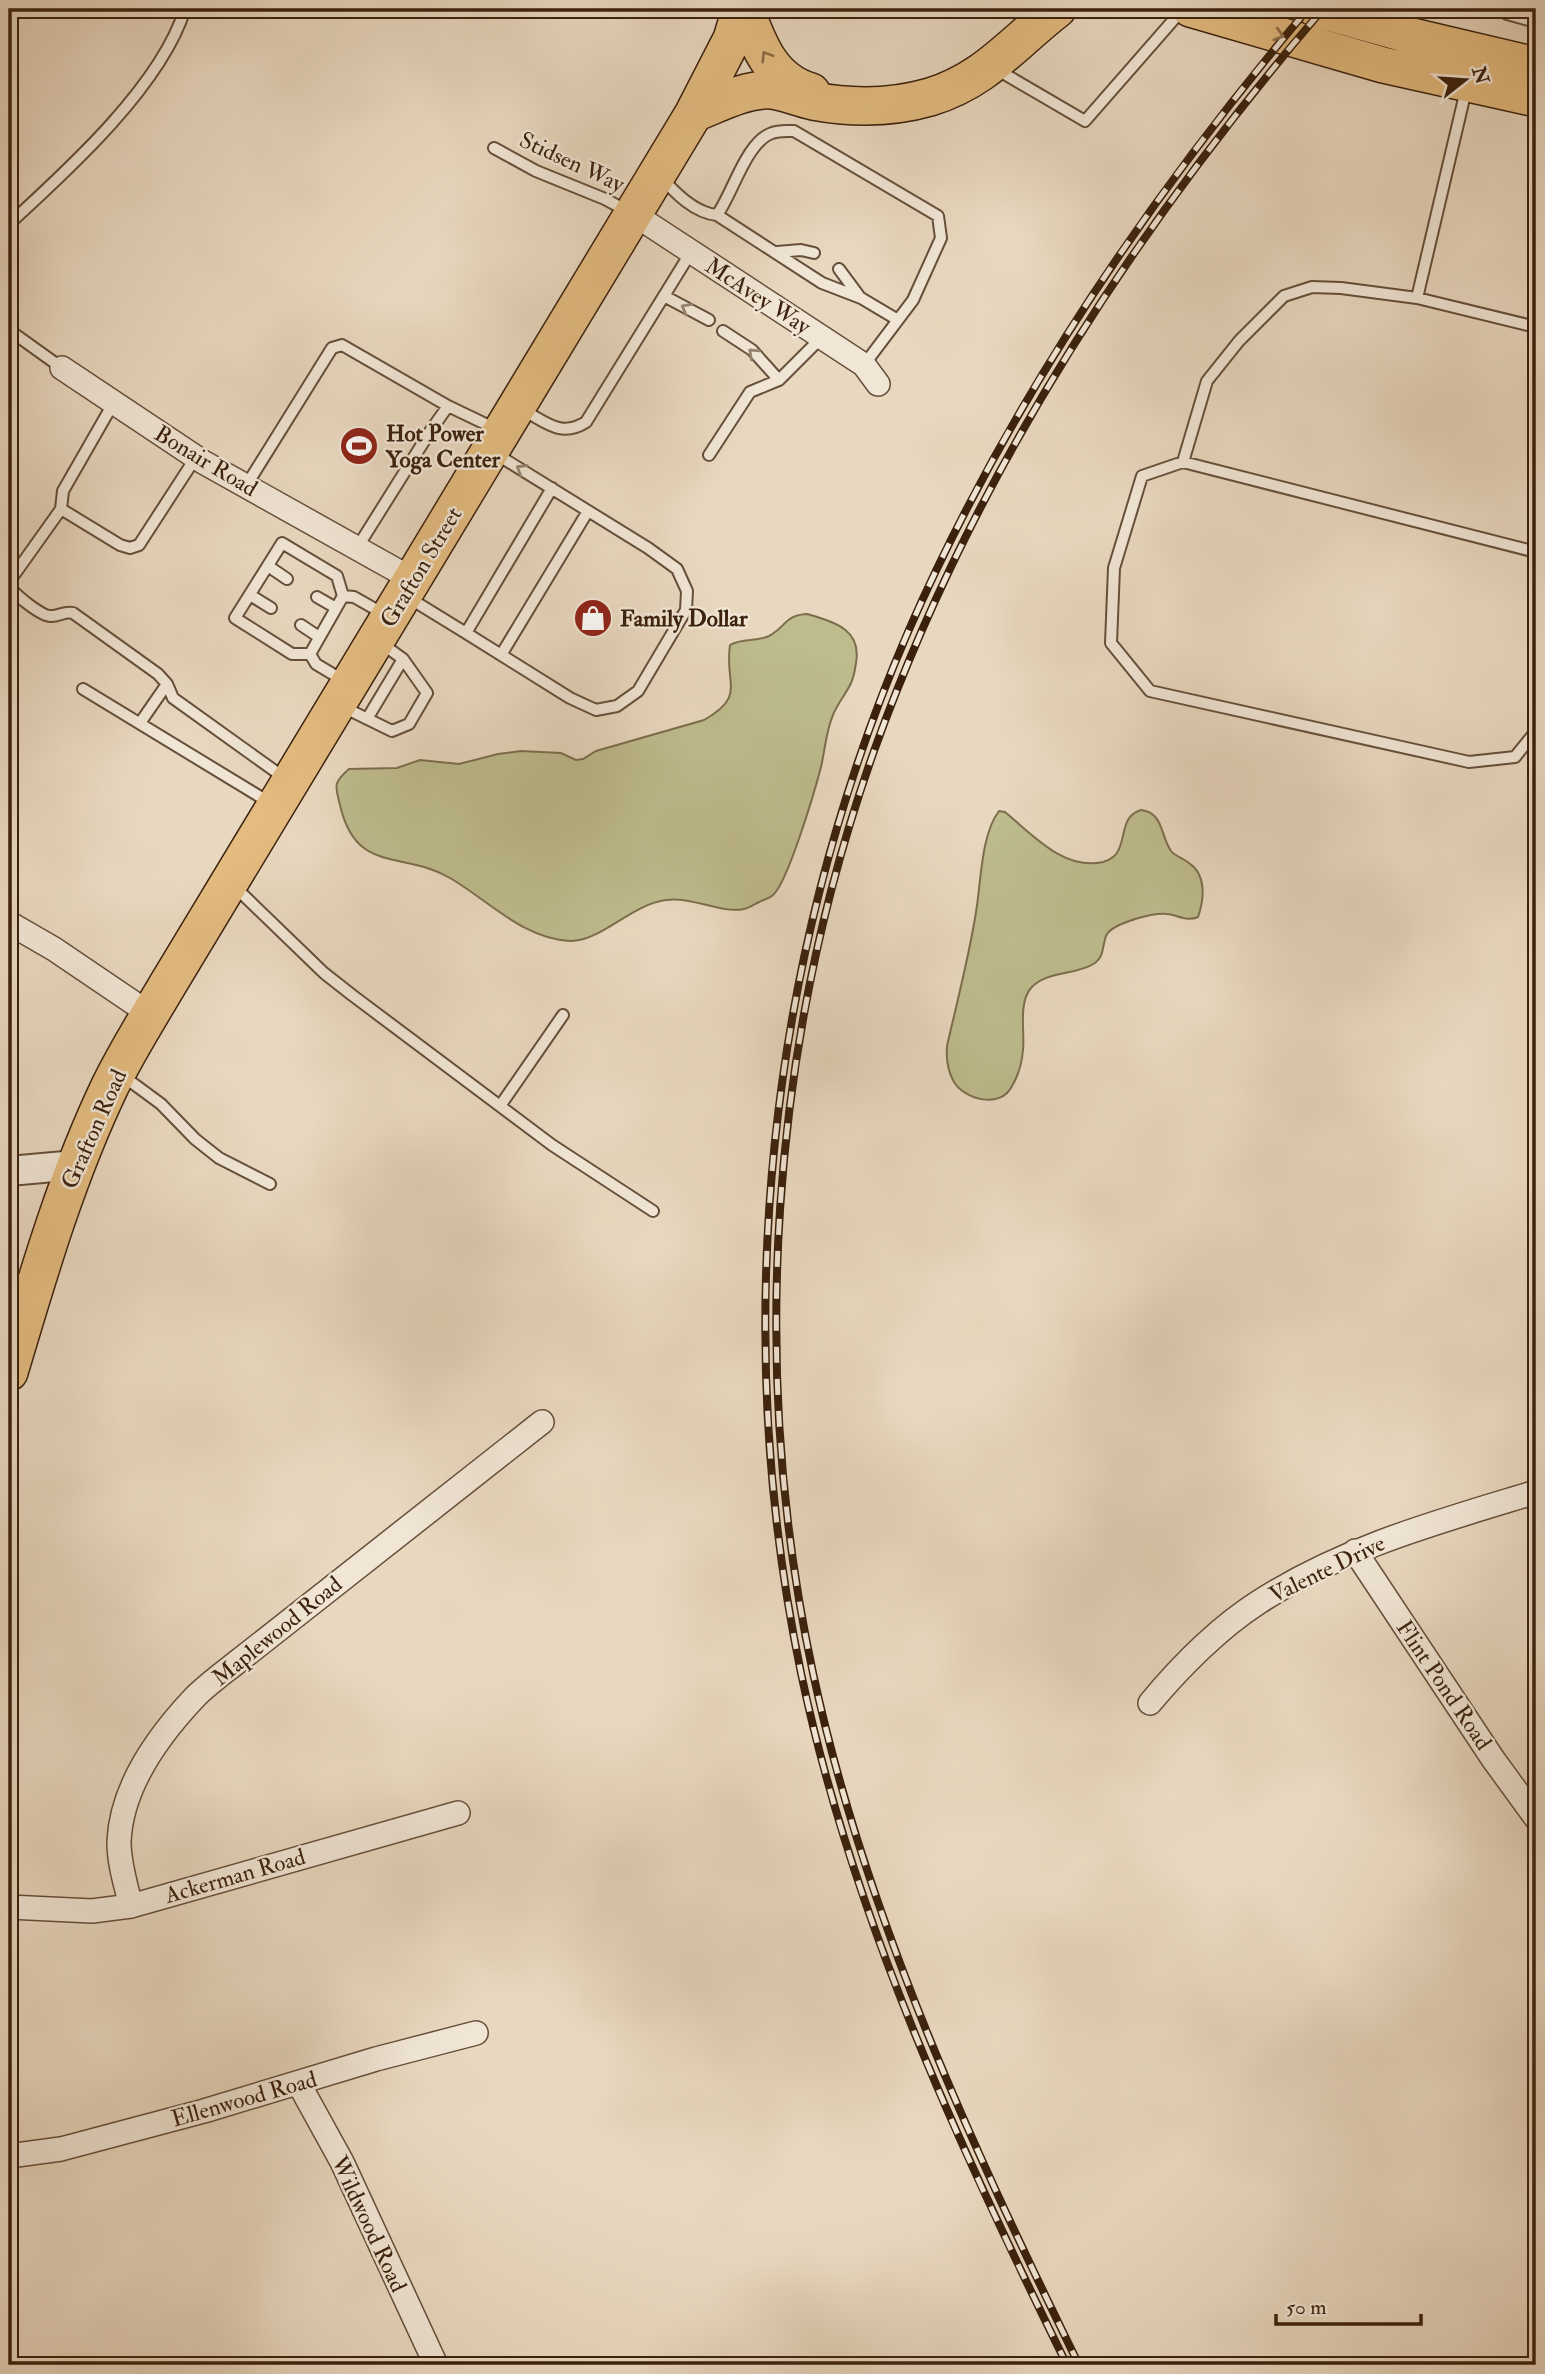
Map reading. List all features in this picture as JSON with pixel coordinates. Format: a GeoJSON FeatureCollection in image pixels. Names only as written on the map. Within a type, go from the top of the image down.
{"type":"FeatureCollection","features":[{"type":"Feature","properties":{"kind":"highway"},"geometry":{"type":"LineString","coordinates":[[743,9],[765,58],[791,83],[820,95],[863,97],[913,89],[987,64],[1018,32],[1035,9]]}},
{"type":"Feature","properties":{"kind":"highway","name":"Grafton Street"},"geometry":{"type":"LineString","coordinates":[[224,893],[284,795],[352,703],[503,430],[694,113],[732,39],[743,9]]}},
{"type":"Feature","properties":{"kind":"highway"},"geometry":{"type":"LineString","coordinates":[[694,113],[753,92],[770,90],[838,106],[903,103],[931,97],[957,86],[1057,9]]}},
{"type":"Feature","properties":{"kind":"highway","name":"Grafton Road"},"geometry":{"type":"LineString","coordinates":[[9,1373],[44,1252],[76,1165],[118,1072],[224,893]]}},
{"type":"Feature","properties":{"kind":"main road"},"geometry":{"type":"LineString","coordinates":[[1190,9],[1383,65],[1536,99]]}},
{"type":"Feature","properties":{"kind":"main road"},"geometry":{"type":"LineString","coordinates":[[1315,9],[1404,34],[1536,65]]}},
{"type":"Feature","properties":{"kind":"street","name":"McAvey Way"},"geometry":{"type":"LineString","coordinates":[[632,214],[864,365],[878,384]]}},
{"type":"Feature","properties":{"kind":"street","name":"Bonair Road"},"geometry":{"type":"LineString","coordinates":[[62,368],[196,457],[357,549],[397,618]]}},
{"type":"Feature","properties":{"kind":"street"},"geometry":{"type":"LineString","coordinates":[[9,923],[54,949],[150,1014]]}},
{"type":"Feature","properties":{"kind":"street"},"geometry":{"type":"LineString","coordinates":[[9,1171],[76,1165]]}},
{"type":"Feature","properties":{"kind":"street","name":"Maplewood Road"},"geometry":{"type":"LineString","coordinates":[[131,1906],[119,1843],[123,1820],[130,1792],[157,1743],[176,1719],[197,1695],[241,1659],[457,1486],[542,1422]]}},
{"type":"Feature","properties":{"kind":"street","name":"Valente Drive"},"geometry":{"type":"LineString","coordinates":[[1150,1703],[1191,1659],[1257,1603],[1355,1551],[1443,1520],[1536,1492]]}},
{"type":"Feature","properties":{"kind":"street","name":"Flint Pond Road"},"geometry":{"type":"LineString","coordinates":[[1355,1551],[1493,1759],[1536,1818]]}},
{"type":"Feature","properties":{"kind":"street","name":"Ackerman Road"},"geometry":{"type":"LineString","coordinates":[[9,1907],[92,1912],[131,1906],[458,1813]]}},
{"type":"Feature","properties":{"kind":"street","name":"Ellenwood Road"},"geometry":{"type":"LineString","coordinates":[[9,2156],[61,2149],[477,2033]]}},
{"type":"Feature","properties":{"kind":"street","name":"Wildwood Road"},"geometry":{"type":"LineString","coordinates":[[299,2084],[342,2162],[383,2256],[436,2365]]}},
{"type":"Feature","properties":{"kind":"lane"},"geometry":{"type":"LineString","coordinates":[[9,224],[114,120],[153,70],[179,27],[185,9]]}},
{"type":"Feature","properties":{"kind":"lane"},"geometry":{"type":"LineString","coordinates":[[987,64],[1085,121],[1183,9]]}},
{"type":"Feature","properties":{"kind":"lane"},"geometry":{"type":"LineString","coordinates":[[1500,9],[1507,14],[1536,22]]}},
{"type":"Feature","properties":{"kind":"lane"},"geometry":{"type":"LineString","coordinates":[[1417,299],[1467,83]]}},
{"type":"Feature","properties":{"kind":"lane"},"geometry":{"type":"LineString","coordinates":[[717,215],[725,205],[741,168],[759,142],[771,133],[794,131],[938,216],[941,238],[914,300],[864,365]]}},
{"type":"Feature","properties":{"kind":"lane","name":"Stidsen Way"},"geometry":{"type":"LineString","coordinates":[[494,148],[536,171],[605,198],[632,214]]}},
{"type":"Feature","properties":{"kind":"lane"},"geometry":{"type":"LineString","coordinates":[[658,174],[679,196],[708,214],[717,215],[822,283],[861,298],[898,320]]}},
{"type":"Feature","properties":{"kind":"lane"},"geometry":{"type":"LineString","coordinates":[[777,252],[801,250],[814,253]]}},
{"type":"Feature","properties":{"kind":"lane"},"geometry":{"type":"LineString","coordinates":[[246,486],[332,348],[342,345],[448,406],[503,430],[574,429],[586,422],[691,252]]}},
{"type":"Feature","properties":{"kind":"lane"},"geometry":{"type":"LineString","coordinates":[[839,270],[861,298]]}},
{"type":"Feature","properties":{"kind":"lane"},"geometry":{"type":"LineString","coordinates":[[1183,462],[1208,381],[1239,341],[1284,296],[1311,287],[1341,288],[1417,299],[1536,327]]}},
{"type":"Feature","properties":{"kind":"lane"},"geometry":{"type":"LineString","coordinates":[[664,296],[709,320]]}},
{"type":"Feature","properties":{"kind":"lane","name":"Bonair Road"},"geometry":{"type":"LineString","coordinates":[[9,330],[62,368]]}},
{"type":"Feature","properties":{"kind":"lane"},"geometry":{"type":"LineString","coordinates":[[723,331],[752,350],[779,380]]}},
{"type":"Feature","properties":{"kind":"lane"},"geometry":{"type":"LineString","coordinates":[[709,454],[750,392],[779,380],[822,337]]}},
{"type":"Feature","properties":{"kind":"lane"},"geometry":{"type":"LineString","coordinates":[[114,402],[63,491],[61,509],[9,584],[16,595],[45,615],[52,617],[64,611],[73,613],[158,674],[167,684],[173,698],[284,795]]}},
{"type":"Feature","properties":{"kind":"lane"},"geometry":{"type":"LineString","coordinates":[[357,549],[448,406]]}},
{"type":"Feature","properties":{"kind":"lane"},"geometry":{"type":"LineString","coordinates":[[343,596],[354,597],[397,618],[466,633],[570,698],[596,710],[617,706],[638,691],[686,611],[687,591],[677,569],[552,488],[503,430]]}},
{"type":"Feature","properties":{"kind":"lane"},"geometry":{"type":"LineString","coordinates":[[61,509],[120,545],[130,548],[139,545],[196,457]]}},
{"type":"Feature","properties":{"kind":"lane"},"geometry":{"type":"LineString","coordinates":[[1536,552],[1183,462],[1142,476],[1115,568],[1111,643],[1150,691],[1469,762],[1515,757],[1536,731]]}},
{"type":"Feature","properties":{"kind":"lane"},"geometry":{"type":"LineString","coordinates":[[466,633],[552,488]]}},
{"type":"Feature","properties":{"kind":"lane"},"geometry":{"type":"LineString","coordinates":[[501,655],[588,511]]}},
{"type":"Feature","properties":{"kind":"lane"},"geometry":{"type":"LineString","coordinates":[[282,543],[337,576],[343,596],[310,653],[292,654],[235,618],[282,543]]}},
{"type":"Feature","properties":{"kind":"lane"},"geometry":{"type":"LineString","coordinates":[[268,566],[287,579]]}},
{"type":"Feature","properties":{"kind":"lane"},"geometry":{"type":"LineString","coordinates":[[250,595],[271,608]]}},
{"type":"Feature","properties":{"kind":"lane"},"geometry":{"type":"LineString","coordinates":[[317,597],[336,608]]}},
{"type":"Feature","properties":{"kind":"lane"},"geometry":{"type":"LineString","coordinates":[[310,653],[316,664],[352,703],[392,731],[409,724],[427,693],[397,618]]}},
{"type":"Feature","properties":{"kind":"lane"},"geometry":{"type":"LineString","coordinates":[[300,625],[319,637]]}},
{"type":"Feature","properties":{"kind":"lane"},"geometry":{"type":"LineString","coordinates":[[140,723],[167,684]]}},
{"type":"Feature","properties":{"kind":"lane"},"geometry":{"type":"LineString","coordinates":[[83,689],[140,723],[284,795]]}},
{"type":"Feature","properties":{"kind":"lane"},"geometry":{"type":"LineString","coordinates":[[224,893],[324,974],[552,1145],[653,1210]]}},
{"type":"Feature","properties":{"kind":"lane"},"geometry":{"type":"LineString","coordinates":[[500,1106],[563,1015]]}},
{"type":"Feature","properties":{"kind":"lane"},"geometry":{"type":"LineString","coordinates":[[118,1072],[161,1104],[195,1139],[219,1158],[270,1184]]}},
{"type":"Feature","properties":{"kind":"shaded area"},"geometry":{"type":"Polygon","coordinates":[[[807,614],[836,624],[850,635],[857,651],[855,671],[831,721],[813,795],[786,873],[773,895],[750,907],[735,910],[686,900],[666,900],[641,908],[593,936],[570,941],[553,939],[521,926],[450,878],[369,851],[357,842],[347,827],[336,789],[338,781],[349,769],[397,768],[420,760],[459,764],[521,751],[561,753],[576,760],[596,751],[704,720],[725,704],[730,696],[730,645],[769,636],[790,619],[807,614]]]}},
{"type":"Feature","properties":{"kind":"shaded area"},"geometry":{"type":"Polygon","coordinates":[[[1141,810],[1154,815],[1171,851],[1189,863],[1199,874],[1203,896],[1198,917],[1186,919],[1159,914],[1124,923],[1107,934],[1100,957],[1095,963],[1038,982],[1031,988],[1025,1001],[1022,1055],[1012,1086],[1000,1098],[992,1100],[966,1093],[954,1082],[950,1073],[947,1046],[973,929],[985,845],[999,811],[1005,812],[1062,856],[1089,863],[1103,862],[1114,856],[1128,821],[1141,810]]]}},
{"type":"Feature","properties":{"kind":"railway"},"geometry":{"type":"LineString","coordinates":[[1067,2365],[948,2113],[912,2027],[849,1853],[801,1673],[779,1542],[768,1410],[766,1277],[775,1145],[793,1013],[822,883],[860,756],[908,632],[947,548],[990,465],[1085,306],[1192,154],[1308,9]]}},
{"type":"Feature","properties":{"kind":"railway"},"geometry":{"type":"LineString","coordinates":[[1079,2365],[999,2198],[925,2027],[861,1853],[813,1673],[793,1558],[780,1442],[776,1325],[780,1208],[792,1091],[811,976],[839,862],[874,751],[914,649],[959,550],[1065,359],[1124,268],[1187,179],[1323,9]]}},
{"type":"Feature","properties":{"kind":"place","name":"Hot Power Yoga Center"},"geometry":{"type":"Point","coordinates":[359,446]}},
{"type":"Feature","properties":{"kind":"place","name":"Family Dollar"},"geometry":{"type":"Point","coordinates":[593,618]}}]}
